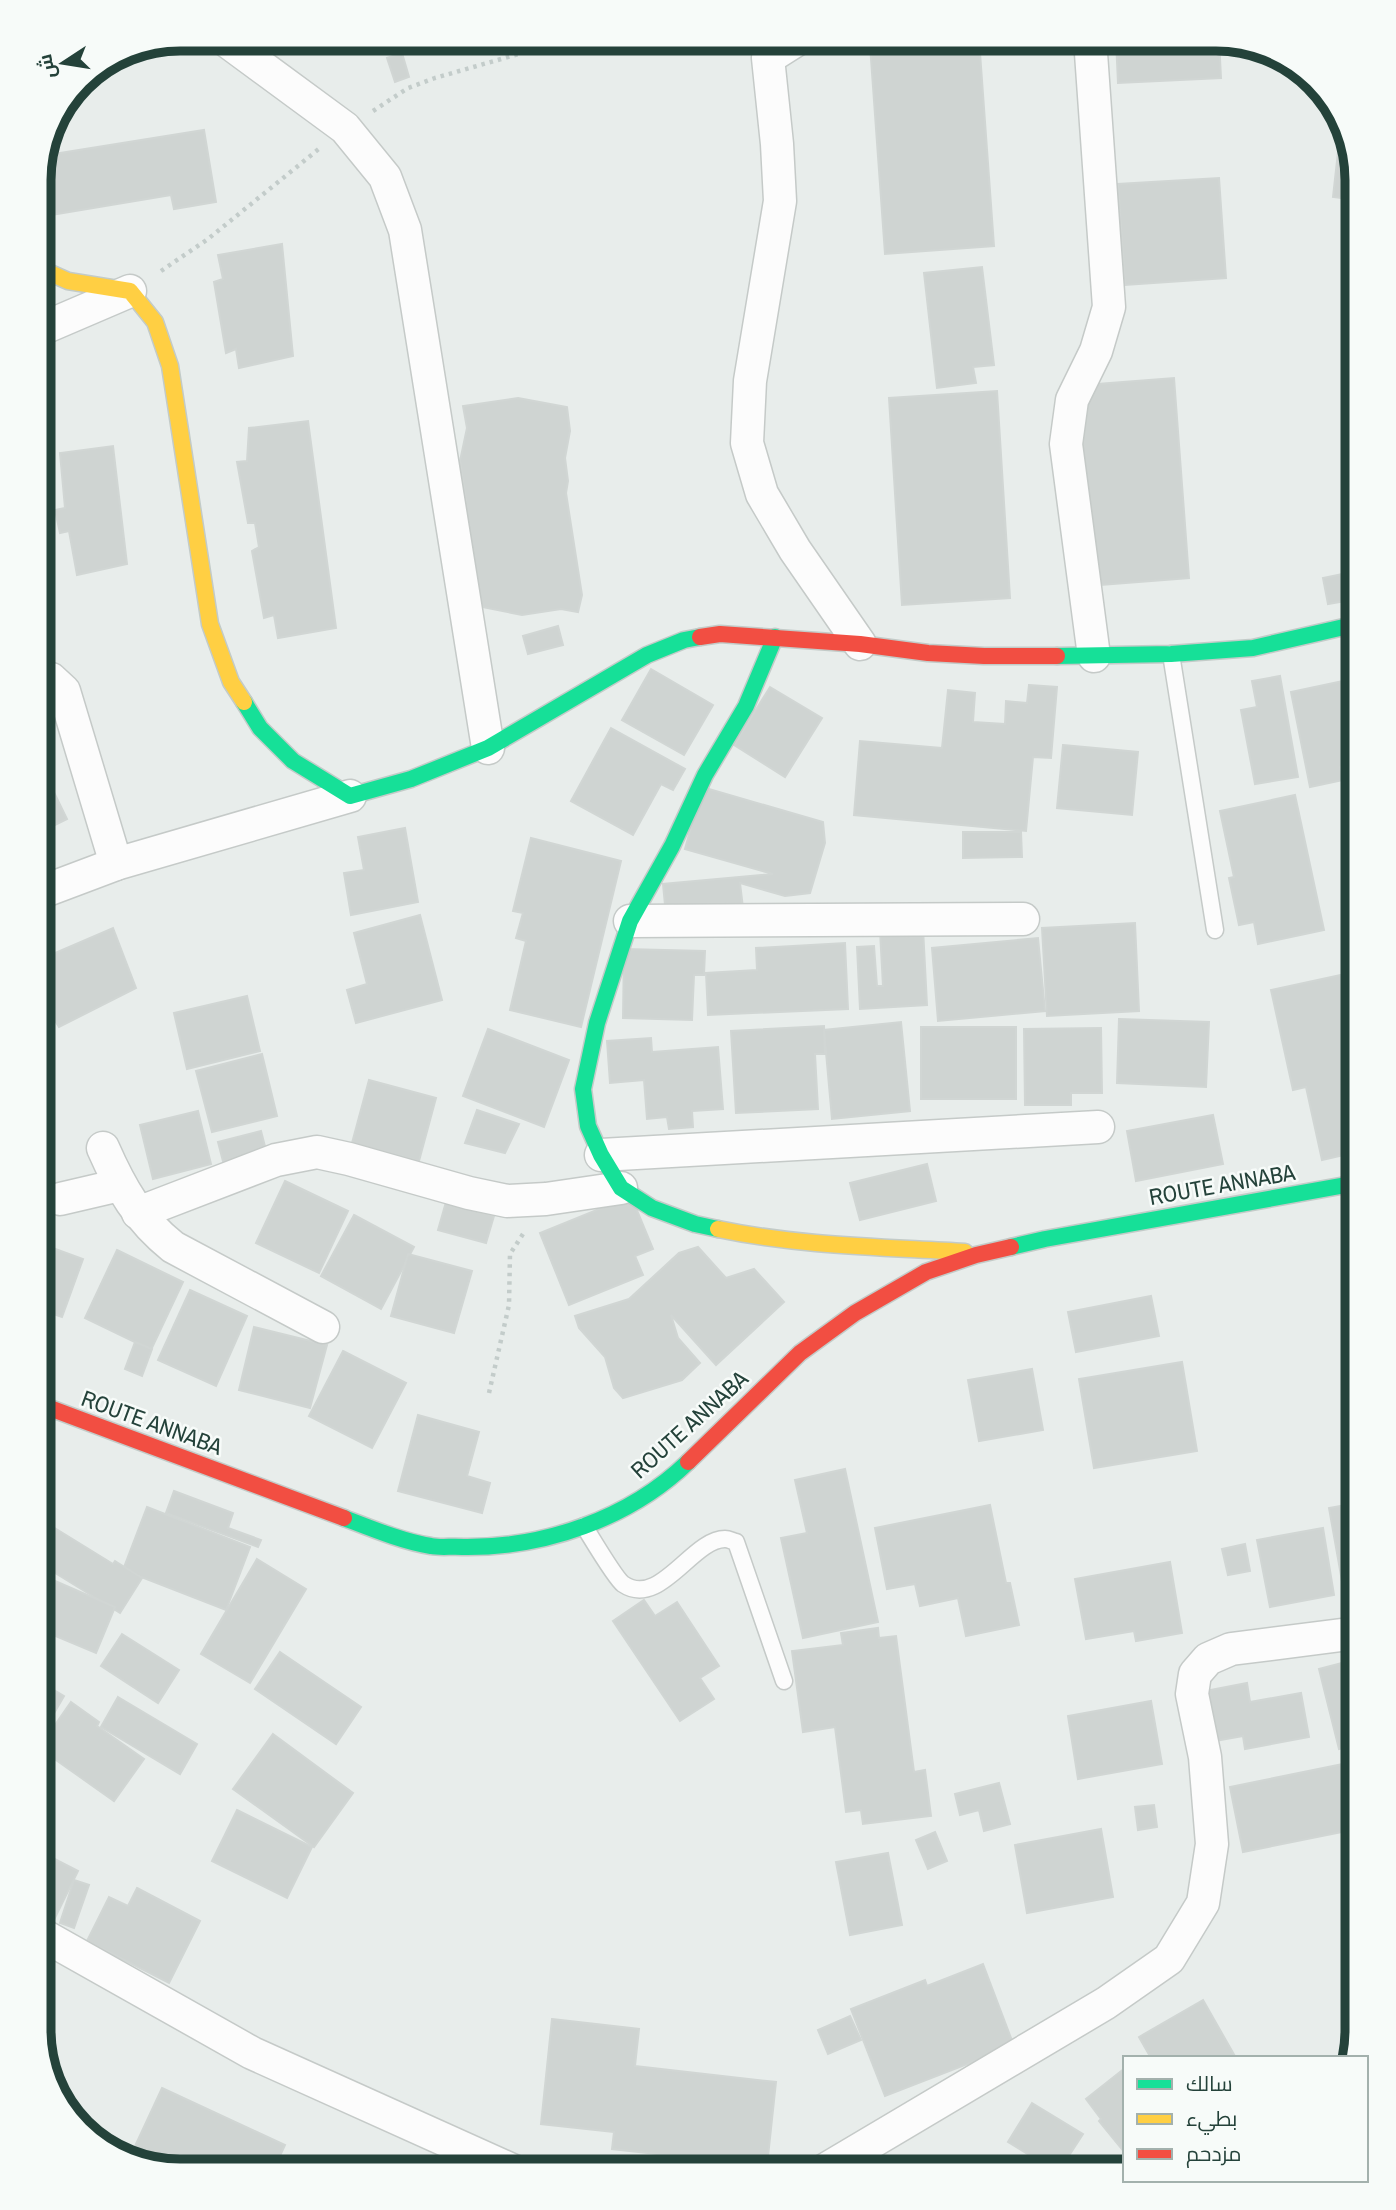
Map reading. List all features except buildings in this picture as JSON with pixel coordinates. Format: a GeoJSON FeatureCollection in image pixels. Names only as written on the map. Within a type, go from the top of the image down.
{"type":"FeatureCollection","features":[{"type":"Feature","properties":{"kind":"street"},"geometry":{"type":"LineString","coordinates":[[241,51],[345,128],[385,177],[405,230],[488,748]]}},
{"type":"Feature","properties":{"kind":"street"},"geometry":{"type":"LineString","coordinates":[[763,51],[777,144],[779,201],[750,381],[747,443],[762,494],[795,550],[860,644]]}},
{"type":"Feature","properties":{"kind":"street"},"geometry":{"type":"LineString","coordinates":[[1091,51],[1109,307],[1096,351],[1072,400],[1066,444],[1094,656]]}},
{"type":"Feature","properties":{"kind":"street"},"geometry":{"type":"LineString","coordinates":[[51,273],[68,281],[130,291],[155,322],[170,366],[210,624],[231,682],[260,728],[293,761],[350,796]]}},
{"type":"Feature","properties":{"kind":"street"},"geometry":{"type":"LineString","coordinates":[[51,325],[130,291]]}},
{"type":"Feature","properties":{"kind":"street"},"geometry":{"type":"LineString","coordinates":[[51,889],[116,864],[411,779],[488,748],[647,654],[684,640],[720,634],[860,644],[928,653],[1094,656],[1253,648],[1345,627]]}},
{"type":"Feature","properties":{"kind":"street"},"geometry":{"type":"LineString","coordinates":[[775,637],[746,706],[705,775],[672,846],[630,921],[597,1023],[583,1088],[588,1126],[601,1155],[621,1188],[652,1208],[695,1224],[746,1235],[794,1241],[988,1254]]}},
{"type":"Feature","properties":{"kind":"street"},"geometry":{"type":"LineString","coordinates":[[51,678],[64,691],[116,864]]}},
{"type":"Feature","properties":{"kind":"street"},"geometry":{"type":"LineString","coordinates":[[630,921],[1023,919]]}},
{"type":"Feature","properties":{"kind":"street"},"geometry":{"type":"LineString","coordinates":[[601,1155],[1097,1128]]}},
{"type":"Feature","properties":{"kind":"street"},"geometry":{"type":"LineString","coordinates":[[103,1148],[120,1185],[153,1231],[173,1247],[323,1327]]}},
{"type":"Feature","properties":{"kind":"street"},"geometry":{"type":"LineString","coordinates":[[138,1213],[276,1160],[317,1152],[469,1194],[507,1201],[546,1199],[621,1188]]}},
{"type":"Feature","properties":{"kind":"street"},"geometry":{"type":"LineString","coordinates":[[60,1199],[120,1185]]}},
{"type":"Feature","properties":{"kind":"street","name":"ROUTE ANNABA"},"geometry":{"type":"LineString","coordinates":[[51,1408],[370,1528],[431,1546],[489,1548],[532,1541],[584,1527],[632,1504],[678,1471],[800,1353],[855,1313],[926,1272],[976,1255],[1045,1239],[1345,1185]]}},
{"type":"Feature","properties":{"kind":"street"},"geometry":{"type":"LineString","coordinates":[[843,2159],[1106,2003],[1169,1959],[1203,1903],[1212,1844],[1205,1758],[1192,1694],[1195,1674],[1208,1659],[1231,1650],[1345,1635]]}},
{"type":"Feature","properties":{"kind":"street"},"geometry":{"type":"LineString","coordinates":[[51,1940],[252,2053],[487,2159]]}},
{"type":"Feature","properties":{"kind":"lane"},"geometry":{"type":"LineString","coordinates":[[1171,654],[1215,930]]}},
{"type":"Feature","properties":{"kind":"lane"},"geometry":{"type":"LineString","coordinates":[[584,1527],[622,1583],[635,1589],[655,1587],[711,1543],[725,1539],[736,1542],[784,1681]]}},
{"type":"Feature","properties":{"kind":"path"},"geometry":{"type":"LineString","coordinates":[[489,1393],[509,1305],[510,1254],[546,1199]]}},
{"type":"Feature","properties":{"kind":"traffic: fast"},"geometry":{"type":"LineString","coordinates":[[1057,656],[1171,654],[1253,648],[1345,627]]}},
{"type":"Feature","properties":{"kind":"traffic: fast"},"geometry":{"type":"LineString","coordinates":[[244,702],[260,728],[293,761],[350,796],[411,779],[488,748],[647,655],[684,640],[700,637]]}},
{"type":"Feature","properties":{"kind":"traffic: fast"},"geometry":{"type":"LineString","coordinates":[[718,1229],[695,1224],[652,1208],[621,1188],[601,1155],[588,1126],[583,1089],[597,1023],[630,921],[672,846],[705,775],[746,706],[775,637]]}},
{"type":"Feature","properties":{"kind":"traffic: fast"},"geometry":{"type":"LineString","coordinates":[[1011,1247],[1345,1185]]}},
{"type":"Feature","properties":{"kind":"traffic: fast"},"geometry":{"type":"LineString","coordinates":[[344,1518],[398,1538],[435,1547],[494,1546],[524,1542],[554,1536],[612,1514],[665,1482],[688,1462]]}},
{"type":"Feature","properties":{"kind":"traffic: slow"},"geometry":{"type":"LineString","coordinates":[[51,273],[68,281],[130,291],[155,322],[170,366],[210,624],[231,682],[244,702]]}},
{"type":"Feature","properties":{"kind":"traffic: slow"},"geometry":{"type":"LineString","coordinates":[[718,1229],[810,1242],[965,1252]]}},
{"type":"Feature","properties":{"kind":"traffic: jam"},"geometry":{"type":"LineString","coordinates":[[700,637],[720,634],[860,644],[928,653],[1057,656]]}},
{"type":"Feature","properties":{"kind":"traffic: jam"},"geometry":{"type":"LineString","coordinates":[[688,1462],[800,1353],[855,1313],[926,1272],[976,1255],[1011,1247]]}},
{"type":"Feature","properties":{"kind":"traffic: jam"},"geometry":{"type":"LineString","coordinates":[[51,1408],[344,1518]]}}]}
